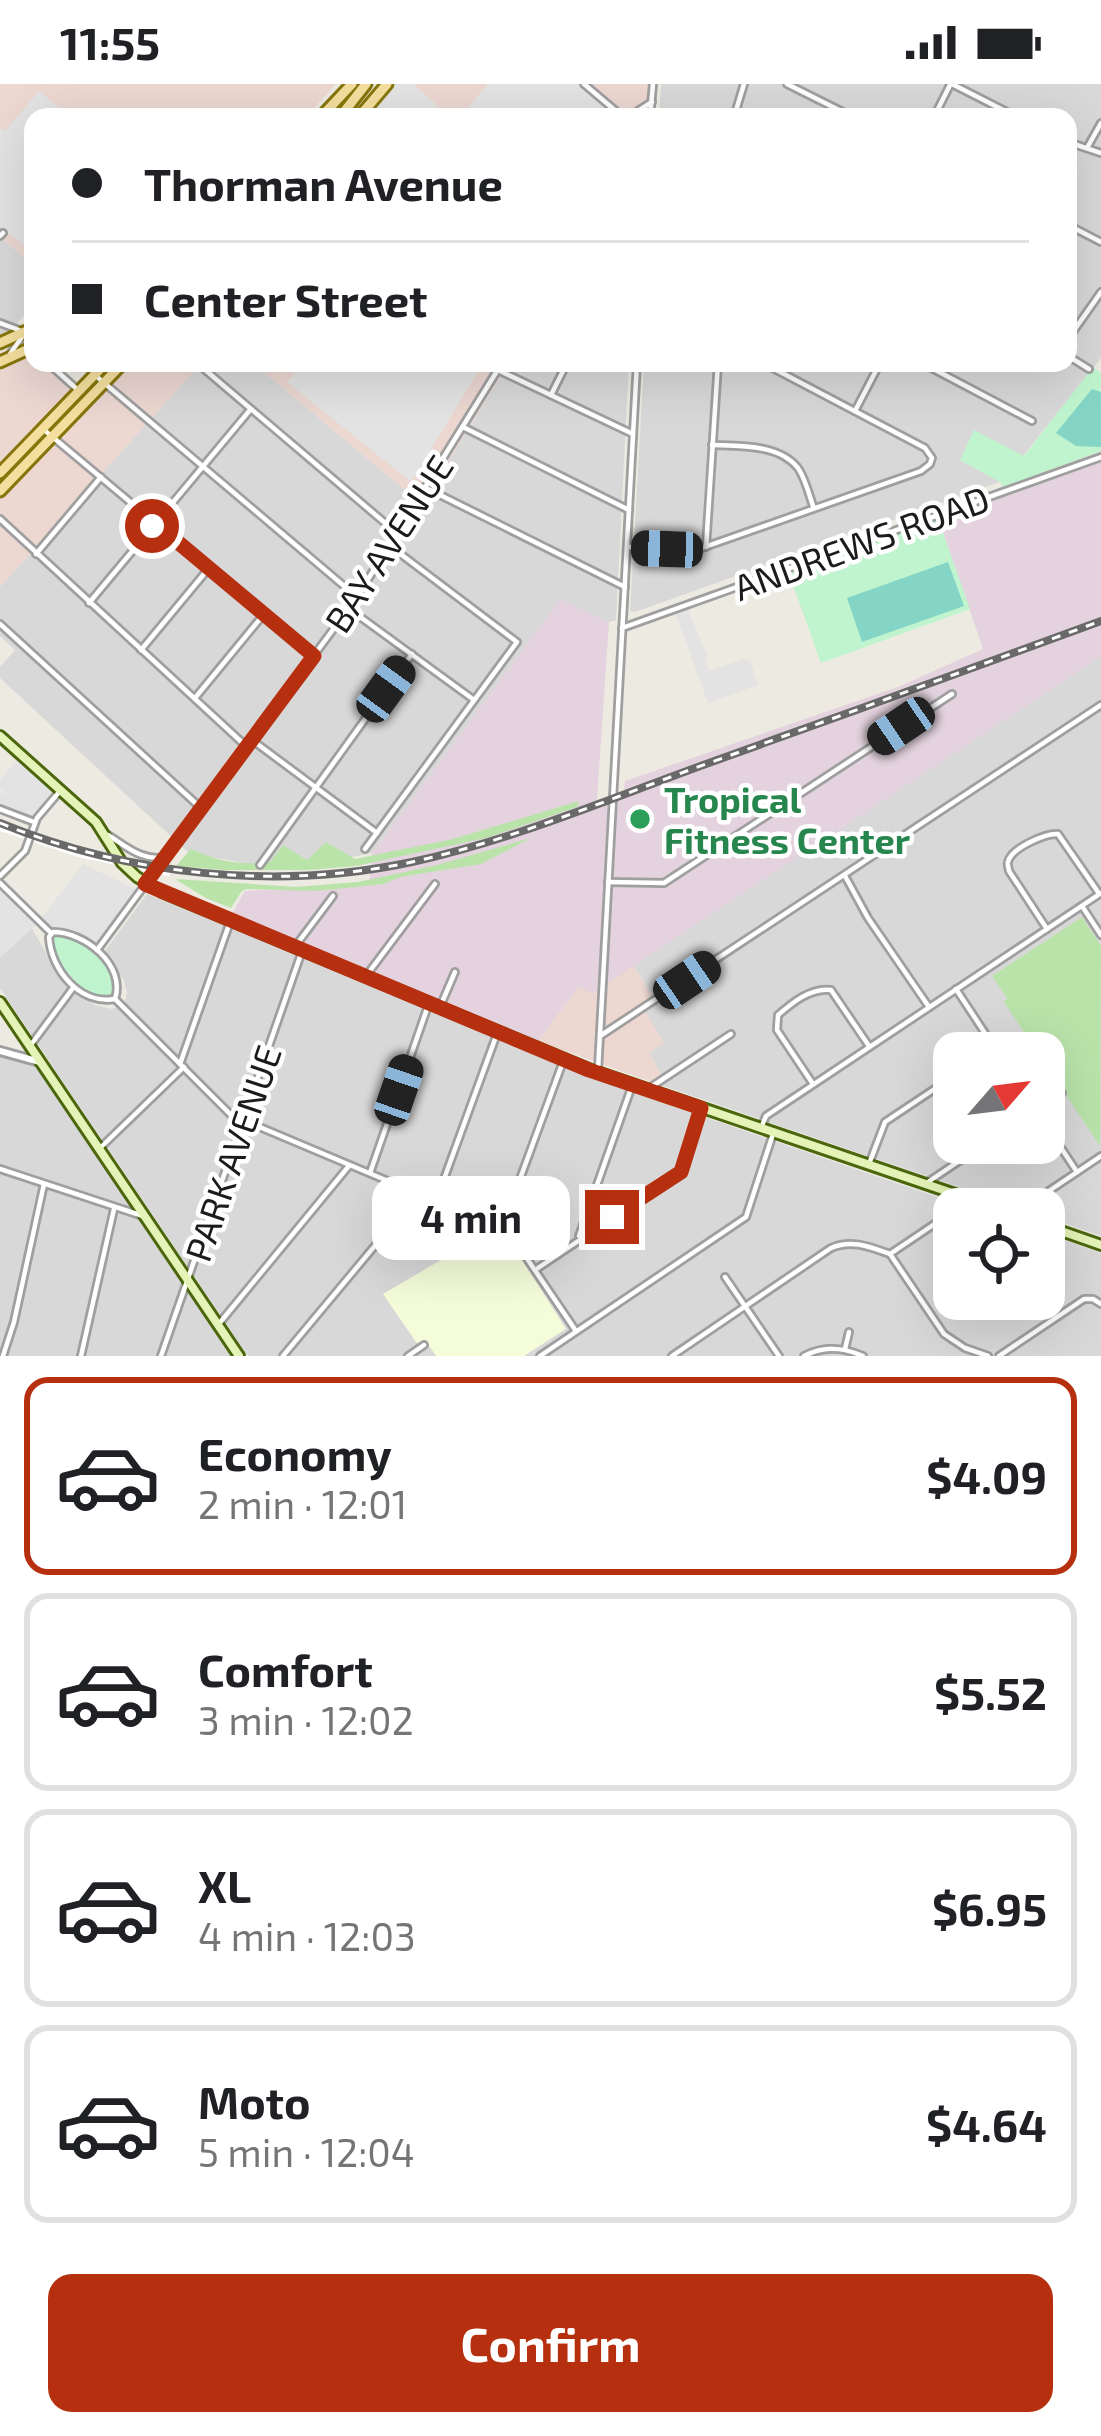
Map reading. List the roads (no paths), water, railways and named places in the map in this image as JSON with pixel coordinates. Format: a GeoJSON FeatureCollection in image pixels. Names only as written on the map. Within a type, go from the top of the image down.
{"type":"FeatureCollection","features":[{"type":"Feature","properties":{"kind":"main road"},"geometry":{"type":"LineString","coordinates":[[329,108],[352,84]]}},
{"type":"Feature","properties":{"kind":"main road"},"geometry":{"type":"LineString","coordinates":[[347,108],[366,84]]}},
{"type":"Feature","properties":{"kind":"main road"},"geometry":{"type":"LineString","coordinates":[[367,108],[387,84]]}},
{"type":"Feature","properties":{"kind":"main road"},"geometry":{"type":"LineString","coordinates":[[0,473],[48,433],[102,372]]}},
{"type":"Feature","properties":{"kind":"main road"},"geometry":{"type":"LineString","coordinates":[[0,490],[80,391],[110,372]]}},
{"type":"Feature","properties":{"kind":"main road"},"geometry":{"type":"LineString","coordinates":[[0,736],[105,833],[122,863],[145,884],[564,1059],[939,1188]]}},
{"type":"Feature","properties":{"kind":"main road"},"geometry":{"type":"LineString","coordinates":[[0,1002],[239,1356]]}},
{"type":"Feature","properties":{"kind":"main road"},"geometry":{"type":"LineString","coordinates":[[1065,1232],[1101,1244]]}},
{"type":"Feature","properties":{"kind":"street"},"geometry":{"type":"LineString","coordinates":[[584,84],[612,108]]}},
{"type":"Feature","properties":{"kind":"street"},"geometry":{"type":"LineString","coordinates":[[651,108],[653,84]]}},
{"type":"Feature","properties":{"kind":"street"},"geometry":{"type":"LineString","coordinates":[[787,84],[835,108]]}},
{"type":"Feature","properties":{"kind":"street"},"geometry":{"type":"LineString","coordinates":[[951,84],[999,108]]}},
{"type":"Feature","properties":{"kind":"street"},"geometry":{"type":"LineString","coordinates":[[642,108],[652,102]]}},
{"type":"Feature","properties":{"kind":"street"},"geometry":{"type":"LineString","coordinates":[[1087,148],[1101,123]]}},
{"type":"Feature","properties":{"kind":"street"},"geometry":{"type":"LineString","coordinates":[[1077,145],[1101,152]]}},
{"type":"Feature","properties":{"kind":"street"},"geometry":{"type":"LineString","coordinates":[[1077,326],[1101,292]]}},
{"type":"Feature","properties":{"kind":"street"},"geometry":{"type":"LineString","coordinates":[[0,324],[0,341]]}},
{"type":"Feature","properties":{"kind":"street"},"geometry":{"type":"LineString","coordinates":[[3,360],[24,337]]}},
{"type":"Feature","properties":{"kind":"street"},"geometry":{"type":"LineString","coordinates":[[1077,362],[1089,369]]}},
{"type":"Feature","properties":{"kind":"street"},"geometry":{"type":"LineString","coordinates":[[58,372],[80,391]]}},
{"type":"Feature","properties":{"kind":"street"},"geometry":{"type":"LineString","coordinates":[[207,372],[398,534]]}},
{"type":"Feature","properties":{"kind":"street","name":"BAY AVENUE"},"geometry":{"type":"LineString","coordinates":[[98,950],[357,597],[496,372]]}},
{"type":"Feature","properties":{"kind":"street"},"geometry":{"type":"LineString","coordinates":[[511,372],[633,434]]}},
{"type":"Feature","properties":{"kind":"street"},"geometry":{"type":"LineString","coordinates":[[551,395],[563,372]]}},
{"type":"Feature","properties":{"kind":"street"},"geometry":{"type":"LineString","coordinates":[[598,1072],[636,372]]}},
{"type":"Feature","properties":{"kind":"street"},"geometry":{"type":"LineString","coordinates":[[706,547],[717,372]]}},
{"type":"Feature","properties":{"kind":"street"},"geometry":{"type":"LineString","coordinates":[[627,547],[696,550],[930,464],[926,448],[780,372]]}},
{"type":"Feature","properties":{"kind":"street"},"geometry":{"type":"LineString","coordinates":[[855,411],[875,372]]}},
{"type":"Feature","properties":{"kind":"street"},"geometry":{"type":"LineString","coordinates":[[939,372],[1032,421]]}},
{"type":"Feature","properties":{"kind":"street"},"geometry":{"type":"LineString","coordinates":[[99,379],[357,597]]}},
{"type":"Feature","properties":{"kind":"street"},"geometry":{"type":"LineString","coordinates":[[89,602],[250,410]]}},
{"type":"Feature","properties":{"kind":"street"},"geometry":{"type":"LineString","coordinates":[[464,427],[628,510]]}},
{"type":"Feature","properties":{"kind":"street"},"geometry":{"type":"LineString","coordinates":[[48,433],[314,656]]}},
{"type":"Feature","properties":{"kind":"street"},"geometry":{"type":"LineString","coordinates":[[712,445],[763,448],[789,460],[800,470],[814,508]]}},
{"type":"Feature","properties":{"kind":"street","name":"ANDREWS ROAD"},"geometry":{"type":"LineString","coordinates":[[622,628],[1101,457]]}},
{"type":"Feature","properties":{"kind":"street"},"geometry":{"type":"LineString","coordinates":[[36,554],[101,477]]}},
{"type":"Feature","properties":{"kind":"street"},"geometry":{"type":"LineString","coordinates":[[426,488],[625,587]]}},
{"type":"Feature","properties":{"kind":"street"},"geometry":{"type":"LineString","coordinates":[[0,519],[247,747]]}},
{"type":"Feature","properties":{"kind":"street"},"geometry":{"type":"LineString","coordinates":[[365,849],[517,641],[390,547]]}},
{"type":"Feature","properties":{"kind":"street"},"geometry":{"type":"LineString","coordinates":[[141,650],[209,568]]}},
{"type":"Feature","properties":{"kind":"street"},"geometry":{"type":"LineString","coordinates":[[349,608],[474,700]]}},
{"type":"Feature","properties":{"kind":"street"},"geometry":{"type":"LineString","coordinates":[[194,699],[264,614]]}},
{"type":"Feature","properties":{"kind":"street"},"geometry":{"type":"LineString","coordinates":[[0,624],[202,808]]}},
{"type":"Feature","properties":{"kind":"street"},"geometry":{"type":"LineString","coordinates":[[260,865],[412,654]]}},
{"type":"Feature","properties":{"kind":"street"},"geometry":{"type":"LineString","coordinates":[[608,882],[664,884],[952,694]]}},
{"type":"Feature","properties":{"kind":"street"},"geometry":{"type":"LineString","coordinates":[[600,1036],[1101,705]]}},
{"type":"Feature","properties":{"kind":"street"},"geometry":{"type":"LineString","coordinates":[[252,740],[377,832]]}},
{"type":"Feature","properties":{"kind":"street"},"geometry":{"type":"LineString","coordinates":[[60,791],[35,822],[25,851],[0,880],[51,933],[51,951],[74,987],[94,999],[115,999],[242,1122],[509,1232],[576,1331]]}},
{"type":"Feature","properties":{"kind":"street"},"geometry":{"type":"LineString","coordinates":[[0,809],[35,822]]}},
{"type":"Feature","properties":{"kind":"street"},"geometry":{"type":"LineString","coordinates":[[105,833],[144,857],[167,857]]}},
{"type":"Feature","properties":{"kind":"street"},"geometry":{"type":"LineString","coordinates":[[761,1128],[766,1116],[1100,893],[1058,834],[1043,834],[1007,863],[1047,928]]}},
{"type":"Feature","properties":{"kind":"street"},"geometry":{"type":"LineString","coordinates":[[844,875],[929,1007]]}},
{"type":"Feature","properties":{"kind":"street"},"geometry":{"type":"LineString","coordinates":[[366,976],[435,884]]}},
{"type":"Feature","properties":{"kind":"street","name":"PARK AVENUE"},"geometry":{"type":"LineString","coordinates":[[161,1356],[299,948],[333,896]]}},
{"type":"Feature","properties":{"kind":"street"},"geometry":{"type":"LineString","coordinates":[[1082,906],[1101,934]]}},
{"type":"Feature","properties":{"kind":"street"},"geometry":{"type":"LineString","coordinates":[[99,1149],[182,1066],[231,920]]}},
{"type":"Feature","properties":{"kind":"street"},"geometry":{"type":"LineString","coordinates":[[51,933],[70,933],[98,950],[115,976],[115,999]]}},
{"type":"Feature","properties":{"kind":"street"},"geometry":{"type":"LineString","coordinates":[[370,1173],[435,1005],[455,972]]}},
{"type":"Feature","properties":{"kind":"street"},"geometry":{"type":"LineString","coordinates":[[30,1046],[74,987]]}},
{"type":"Feature","properties":{"kind":"street"},"geometry":{"type":"LineString","coordinates":[[956,989],[984,1032]]}},
{"type":"Feature","properties":{"kind":"street"},"geometry":{"type":"LineString","coordinates":[[813,1084],[777,1030],[778,1015],[792,1004],[815,990],[831,990],[869,1046]]}},
{"type":"Feature","properties":{"kind":"street"},"geometry":{"type":"LineString","coordinates":[[436,1201],[498,1031]]}},
{"type":"Feature","properties":{"kind":"street"},"geometry":{"type":"LineString","coordinates":[[648,1089],[731,1034]]}},
{"type":"Feature","properties":{"kind":"street"},"geometry":{"type":"LineString","coordinates":[[0,1053],[40,1062]]}},
{"type":"Feature","properties":{"kind":"street"},"geometry":{"type":"LineString","coordinates":[[502,1228],[564,1059]]}},
{"type":"Feature","properties":{"kind":"street"},"geometry":{"type":"LineString","coordinates":[[578,1240],[633,1083]]}},
{"type":"Feature","properties":{"kind":"street"},"geometry":{"type":"LineString","coordinates":[[869,1164],[885,1121],[933,1090]]}},
{"type":"Feature","properties":{"kind":"street"},"geometry":{"type":"LineString","coordinates":[[536,1270],[681,1172],[701,1108]]}},
{"type":"Feature","properties":{"kind":"street"},"geometry":{"type":"LineString","coordinates":[[540,1356],[746,1217],[773,1132]]}},
{"type":"Feature","properties":{"kind":"street"},"geometry":{"type":"LineString","coordinates":[[1065,1154],[1077,1172]]}},
{"type":"Feature","properties":{"kind":"street"},"geometry":{"type":"LineString","coordinates":[[1053,1188],[1101,1156]]}},
{"type":"Feature","properties":{"kind":"street"},"geometry":{"type":"LineString","coordinates":[[926,1184],[955,1164]]}},
{"type":"Feature","properties":{"kind":"street"},"geometry":{"type":"LineString","coordinates":[[218,1325],[349,1165]]}},
{"type":"Feature","properties":{"kind":"street"},"geometry":{"type":"LineString","coordinates":[[0,1169],[146,1217]]}},
{"type":"Feature","properties":{"kind":"street"},"geometry":{"type":"LineString","coordinates":[[3,1356],[44,1184]]}},
{"type":"Feature","properties":{"kind":"street"},"geometry":{"type":"LineString","coordinates":[[284,1356],[418,1193]]}},
{"type":"Feature","properties":{"kind":"street"},"geometry":{"type":"LineString","coordinates":[[81,1356],[115,1208]]}},
{"type":"Feature","properties":{"kind":"street"},"geometry":{"type":"LineString","coordinates":[[890,1254],[933,1226]]}},
{"type":"Feature","properties":{"kind":"street"},"geometry":{"type":"LineString","coordinates":[[672,1356],[839,1244],[858,1244],[890,1254],[944,1334],[988,1356]]}},
{"type":"Feature","properties":{"kind":"street"},"geometry":{"type":"LineString","coordinates":[[725,1277],[779,1356]]}},
{"type":"Feature","properties":{"kind":"street"},"geometry":{"type":"LineString","coordinates":[[999,1356],[1084,1299],[1101,1304]]}},
{"type":"Feature","properties":{"kind":"street"},"geometry":{"type":"LineString","coordinates":[[845,1349],[849,1332]]}},
{"type":"Feature","properties":{"kind":"street"},"geometry":{"type":"LineString","coordinates":[[408,1356],[424,1345]]}},
{"type":"Feature","properties":{"kind":"street"},"geometry":{"type":"LineString","coordinates":[[804,1356],[829,1348],[863,1356]]}},
{"type":"Feature","properties":{"kind":"railway"},"geometry":{"type":"LineString","coordinates":[[0,823],[99,855],[203,873],[308,875],[412,862],[560,818],[1101,621]]}},
{"type":"Feature","properties":{"kind":"place","name":"Tropical Fitness Center"},"geometry":{"type":"Point","coordinates":[640,819]}}]}
